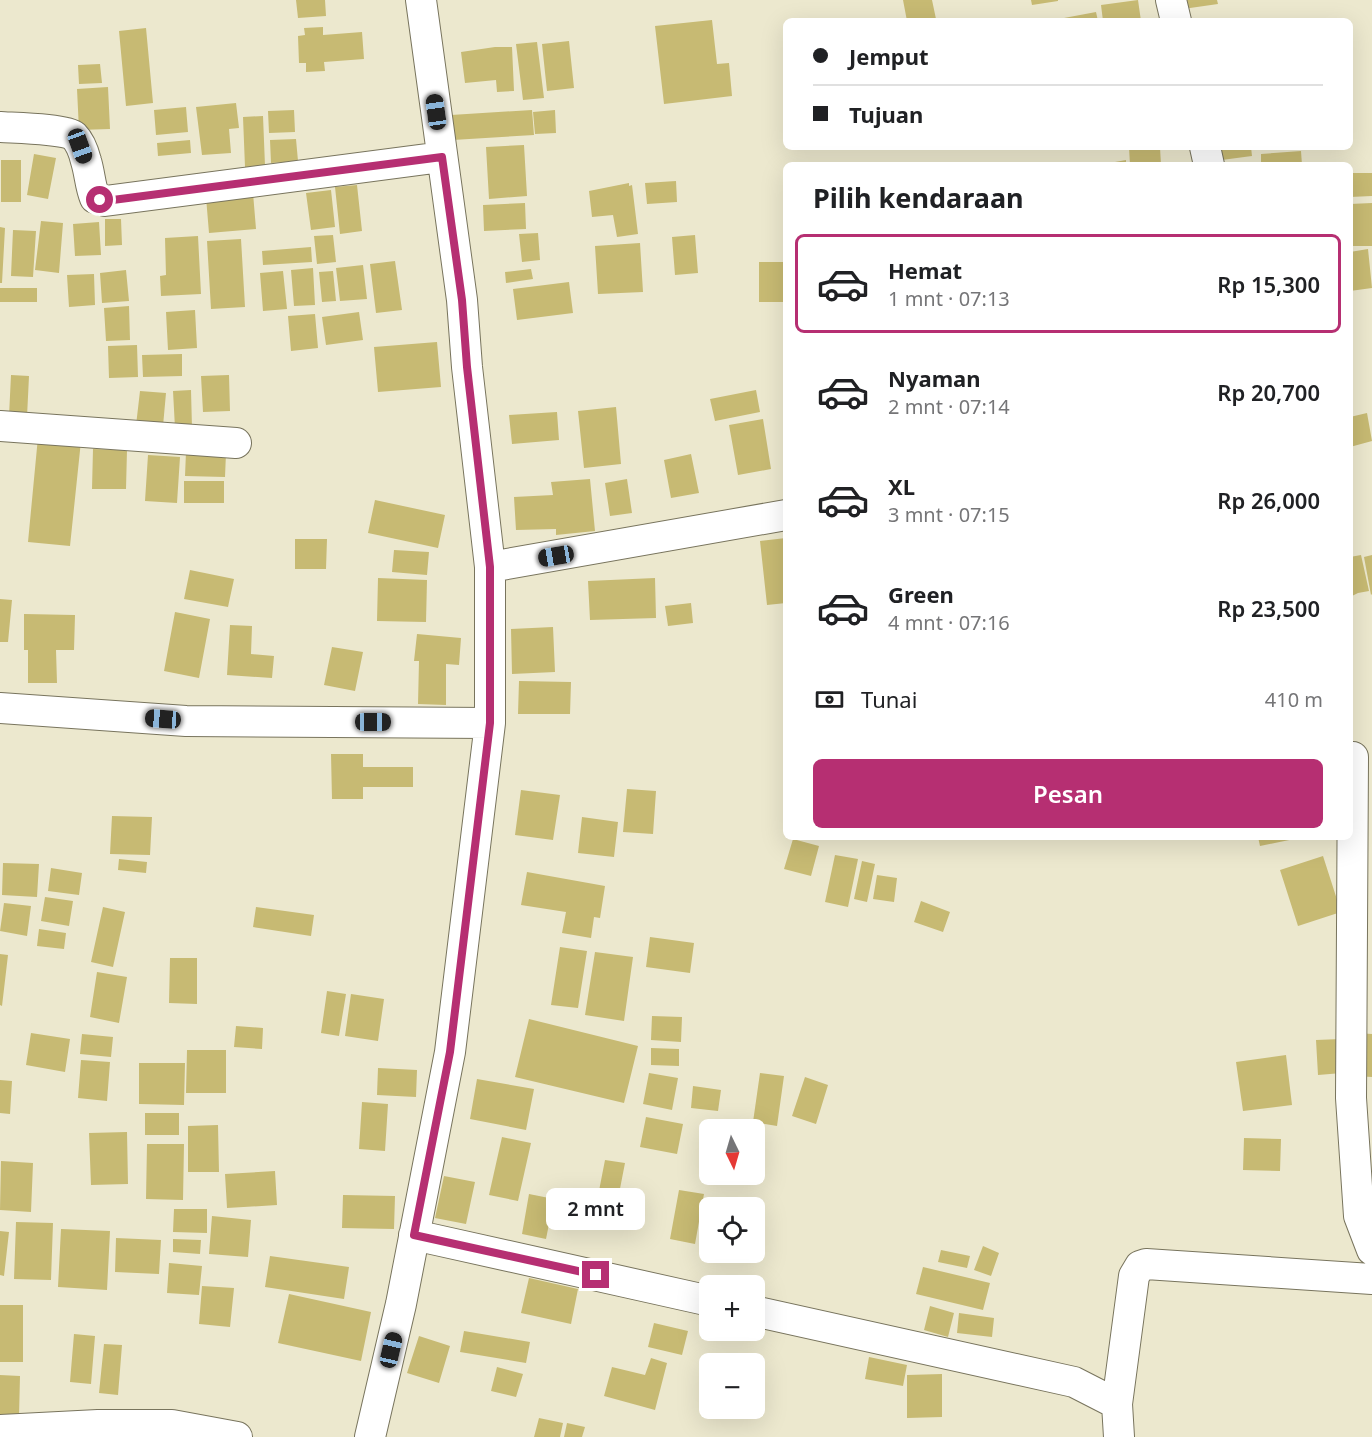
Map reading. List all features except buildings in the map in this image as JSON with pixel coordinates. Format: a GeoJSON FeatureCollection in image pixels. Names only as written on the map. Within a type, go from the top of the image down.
{"type":"FeatureCollection","features":[{"type":"Feature","properties":{"kind":"street"},"geometry":{"type":"LineString","coordinates":[[370,1437],[401,1304],[450,1052],[490,723],[490,567],[467,367],[462,300],[421,0]]}},
{"type":"Feature","properties":{"kind":"street"},"geometry":{"type":"LineString","coordinates":[[1171,0],[1175,18]]}},
{"type":"Feature","properties":{"kind":"street"},"geometry":{"type":"LineString","coordinates":[[0,127],[64,132],[75,137],[86,162],[95,198],[105,201],[442,157]]}},
{"type":"Feature","properties":{"kind":"street"},"geometry":{"type":"LineString","coordinates":[[0,426],[236,443]]}},
{"type":"Feature","properties":{"kind":"street"},"geometry":{"type":"LineString","coordinates":[[490,567],[783,516]]}},
{"type":"Feature","properties":{"kind":"street"},"geometry":{"type":"LineString","coordinates":[[0,708],[186,721],[490,723]]}},
{"type":"Feature","properties":{"kind":"street"},"geometry":{"type":"LineString","coordinates":[[1358,757],[1351,1098],[1359,1216],[1372,1250]]}},
{"type":"Feature","properties":{"kind":"street"},"geometry":{"type":"LineString","coordinates":[[414,1235],[699,1299]]}},
{"type":"Feature","properties":{"kind":"street"},"geometry":{"type":"LineString","coordinates":[[1119,1437],[1117,1404],[1134,1276],[1140,1266],[1146,1264],[1372,1279]]}},
{"type":"Feature","properties":{"kind":"street"},"geometry":{"type":"LineString","coordinates":[[765,1313],[1074,1382],[1117,1404]]}},
{"type":"Feature","properties":{"kind":"street"},"geometry":{"type":"LineString","coordinates":[[0,1430],[98,1425],[172,1425],[237,1437]]}},
{"type":"Feature","properties":{"kind":"route"},"geometry":{"type":"LineString","coordinates":[[100,200],[442,157],[462,300],[467,367],[490,567],[490,723],[450,1052],[414,1235],[596,1275]]}}]}
